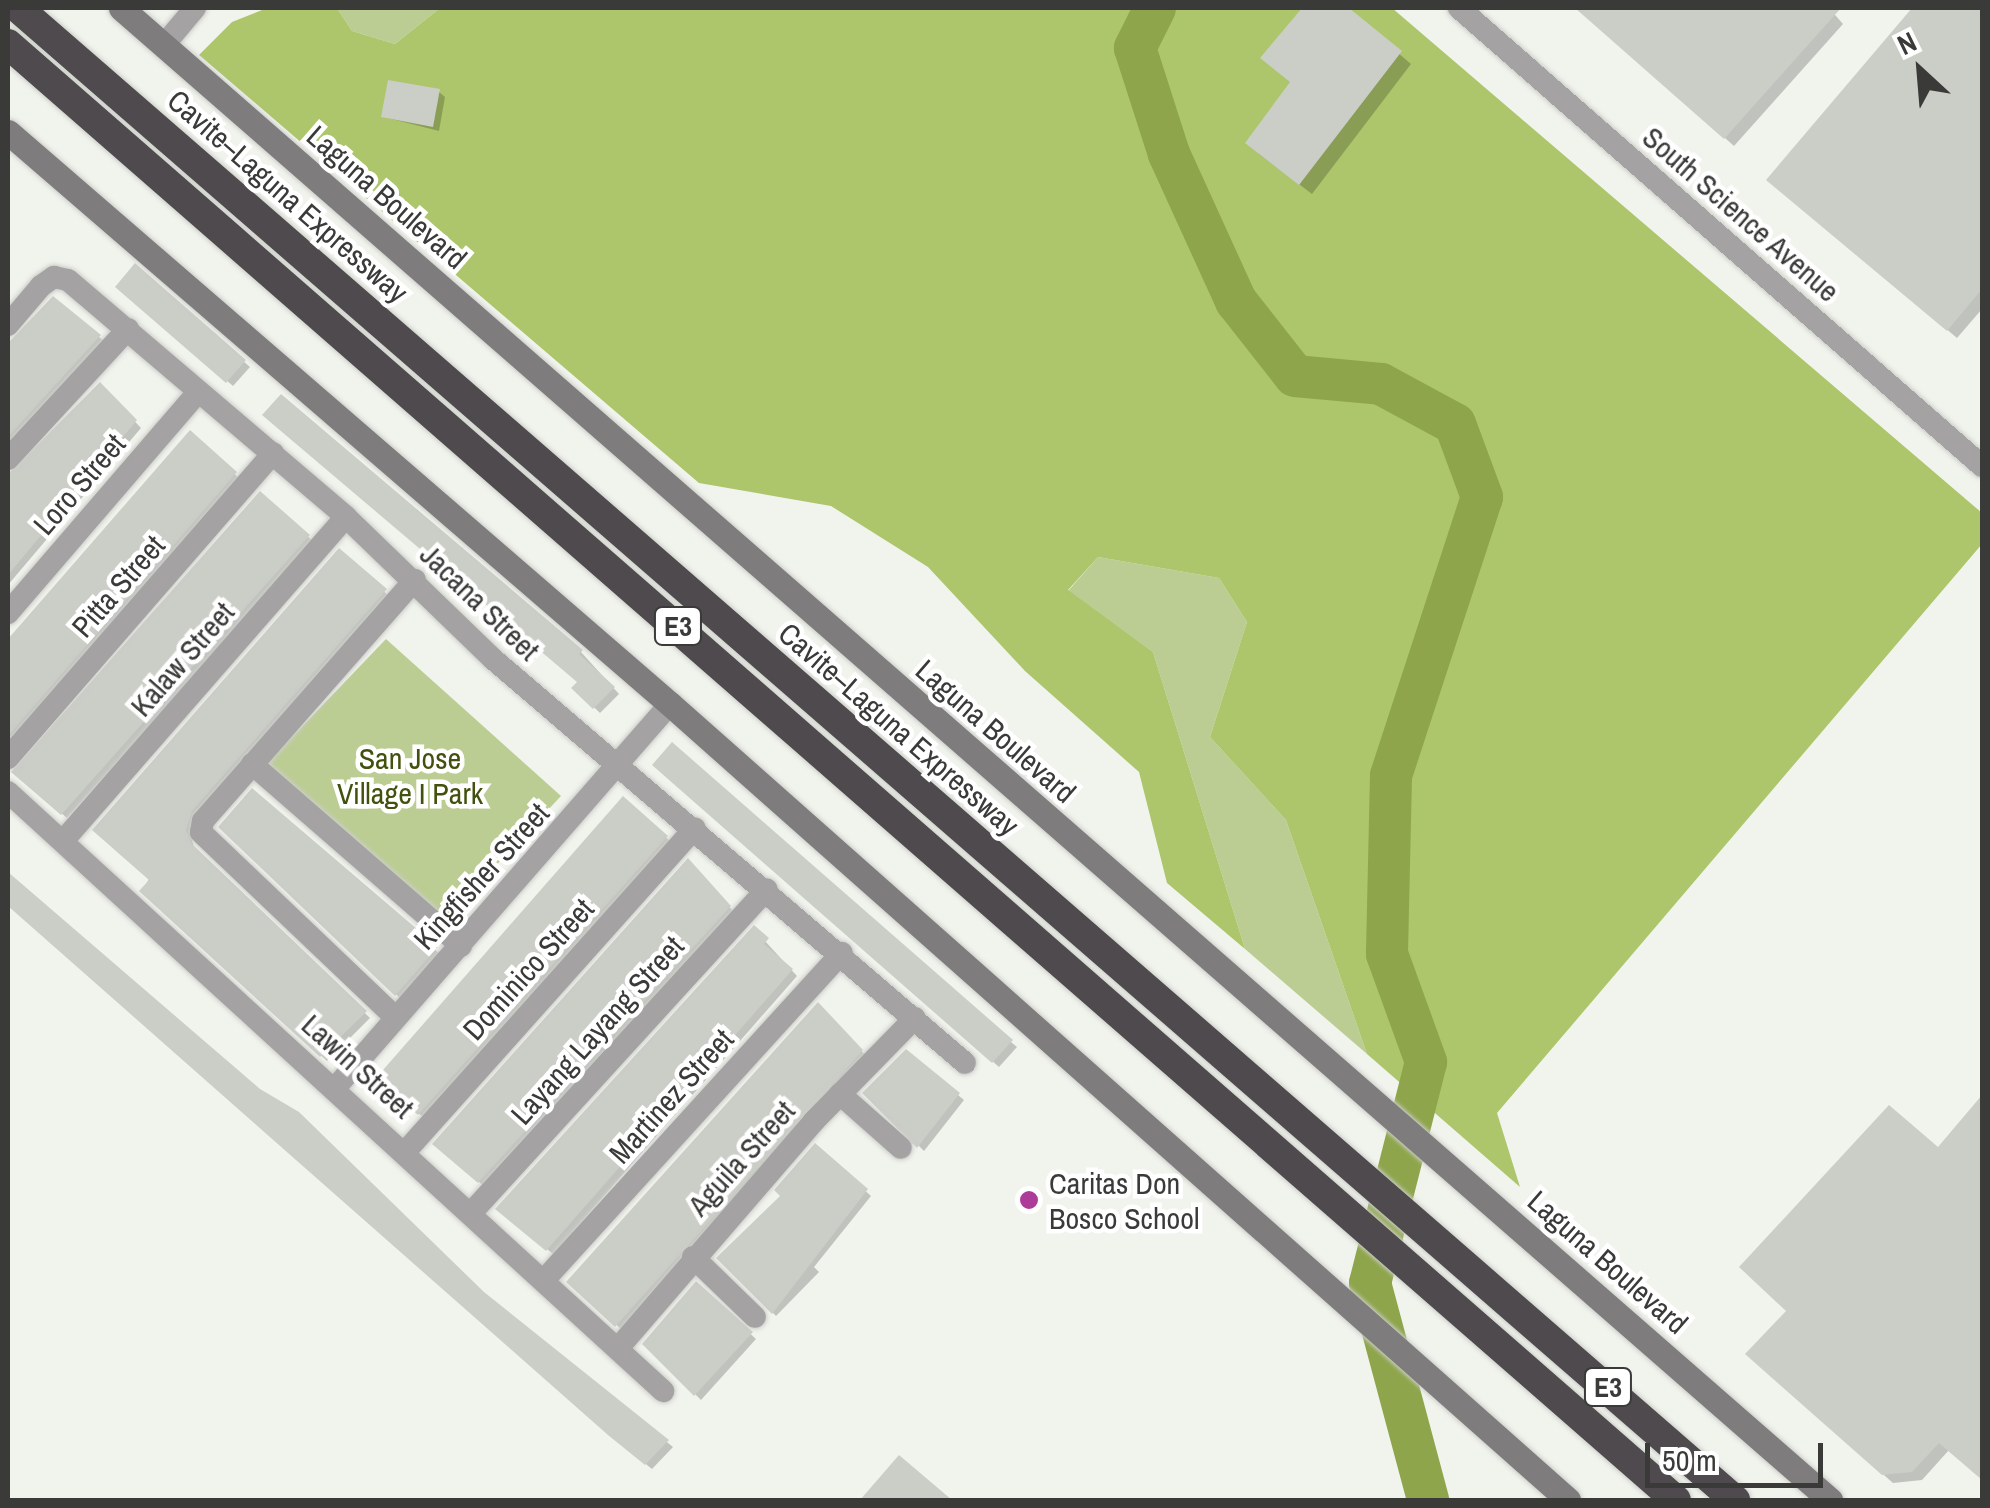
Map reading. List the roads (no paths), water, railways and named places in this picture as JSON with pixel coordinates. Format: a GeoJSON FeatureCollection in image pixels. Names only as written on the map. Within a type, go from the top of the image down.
{"type":"FeatureCollection","features":[{"type":"Feature","properties":{"kind":"highway","name":"Cavite–Laguna Expressway"},"geometry":{"type":"LineString","coordinates":[[18,8],[1354,1164],[1734,1500]]}},
{"type":"Feature","properties":{"kind":"highway","name":"E3"},"geometry":{"type":"LineString","coordinates":[[8,44],[1676,1500]]}},
{"type":"Feature","properties":{"kind":"main road","name":"Laguna Boulevard"},"geometry":{"type":"LineString","coordinates":[[124,8],[1830,1500]]}},
{"type":"Feature","properties":{"kind":"main road"},"geometry":{"type":"LineString","coordinates":[[8,132],[670,704],[1568,1500]]}},
{"type":"Feature","properties":{"kind":"street"},"geometry":{"type":"LineString","coordinates":[[164,45],[195,8]]}},
{"type":"Feature","properties":{"kind":"street","name":"South Science Avenue"},"geometry":{"type":"LineString","coordinates":[[1459,8],[1982,466]]}},
{"type":"Feature","properties":{"kind":"street","name":"Jacana Street"},"geometry":{"type":"LineString","coordinates":[[8,325],[54,277],[68,280],[346,517],[493,659],[696,828],[965,1063]]}},
{"type":"Feature","properties":{"kind":"street"},"geometry":{"type":"LineString","coordinates":[[8,459],[128,328]]}},
{"type":"Feature","properties":{"kind":"street","name":"Loro Street"},"geometry":{"type":"LineString","coordinates":[[8,613],[196,393]]}},
{"type":"Feature","properties":{"kind":"street","name":"Pitta Street"},"geometry":{"type":"LineString","coordinates":[[8,758],[273,453]]}},
{"type":"Feature","properties":{"kind":"street","name":"Kalaw Street"},"geometry":{"type":"LineString","coordinates":[[62,841],[346,517]]}},
{"type":"Feature","properties":{"kind":"street"},"geometry":{"type":"LineString","coordinates":[[395,1017],[206,843],[203,821],[415,580]]}},
{"type":"Feature","properties":{"kind":"street","name":"Kingfisher Street"},"geometry":{"type":"LineString","coordinates":[[336,1087],[670,704]]}},
{"type":"Feature","properties":{"kind":"street"},"geometry":{"type":"LineString","coordinates":[[252,764],[462,946]]}},
{"type":"Feature","properties":{"kind":"street","name":"Lawin Street"},"geometry":{"type":"LineString","coordinates":[[8,792],[620,1346],[662,1391]]}},
{"type":"Feature","properties":{"kind":"street","name":"Dominico Street"},"geometry":{"type":"LineString","coordinates":[[406,1151],[696,828]]}},
{"type":"Feature","properties":{"kind":"street","name":"Layang Layang Street"},"geometry":{"type":"LineString","coordinates":[[472,1212],[767,889]]}},
{"type":"Feature","properties":{"kind":"street","name":"Martinez Street"},"geometry":{"type":"LineString","coordinates":[[545,1279],[842,953]]}},
{"type":"Feature","properties":{"kind":"street","name":"Aguila Street"},"geometry":{"type":"LineString","coordinates":[[620,1346],[693,1257],[840,1094],[915,1018]]}},
{"type":"Feature","properties":{"kind":"street"},"geometry":{"type":"LineString","coordinates":[[840,1094],[901,1148]]}},
{"type":"Feature","properties":{"kind":"street"},"geometry":{"type":"LineString","coordinates":[[693,1257],[755,1317]]}},
{"type":"Feature","properties":{"kind":"waterway"},"geometry":{"type":"LineString","coordinates":[[1155,8],[1135,48],[1169,154],[1236,301],[1295,376],[1381,384],[1455,424],[1482,497],[1391,776],[1387,954],[1426,1062],[1370,1283],[1428,1500]]}},
{"type":"Feature","properties":{"kind":"place","name":"Caritas Don Bosco School"},"geometry":{"type":"Point","coordinates":[1029,1200]}},
{"type":"Feature","properties":{"kind":"park label","name":"San Jose Village I Park"},"geometry":{"type":"Point","coordinates":[410,775]}}]}
